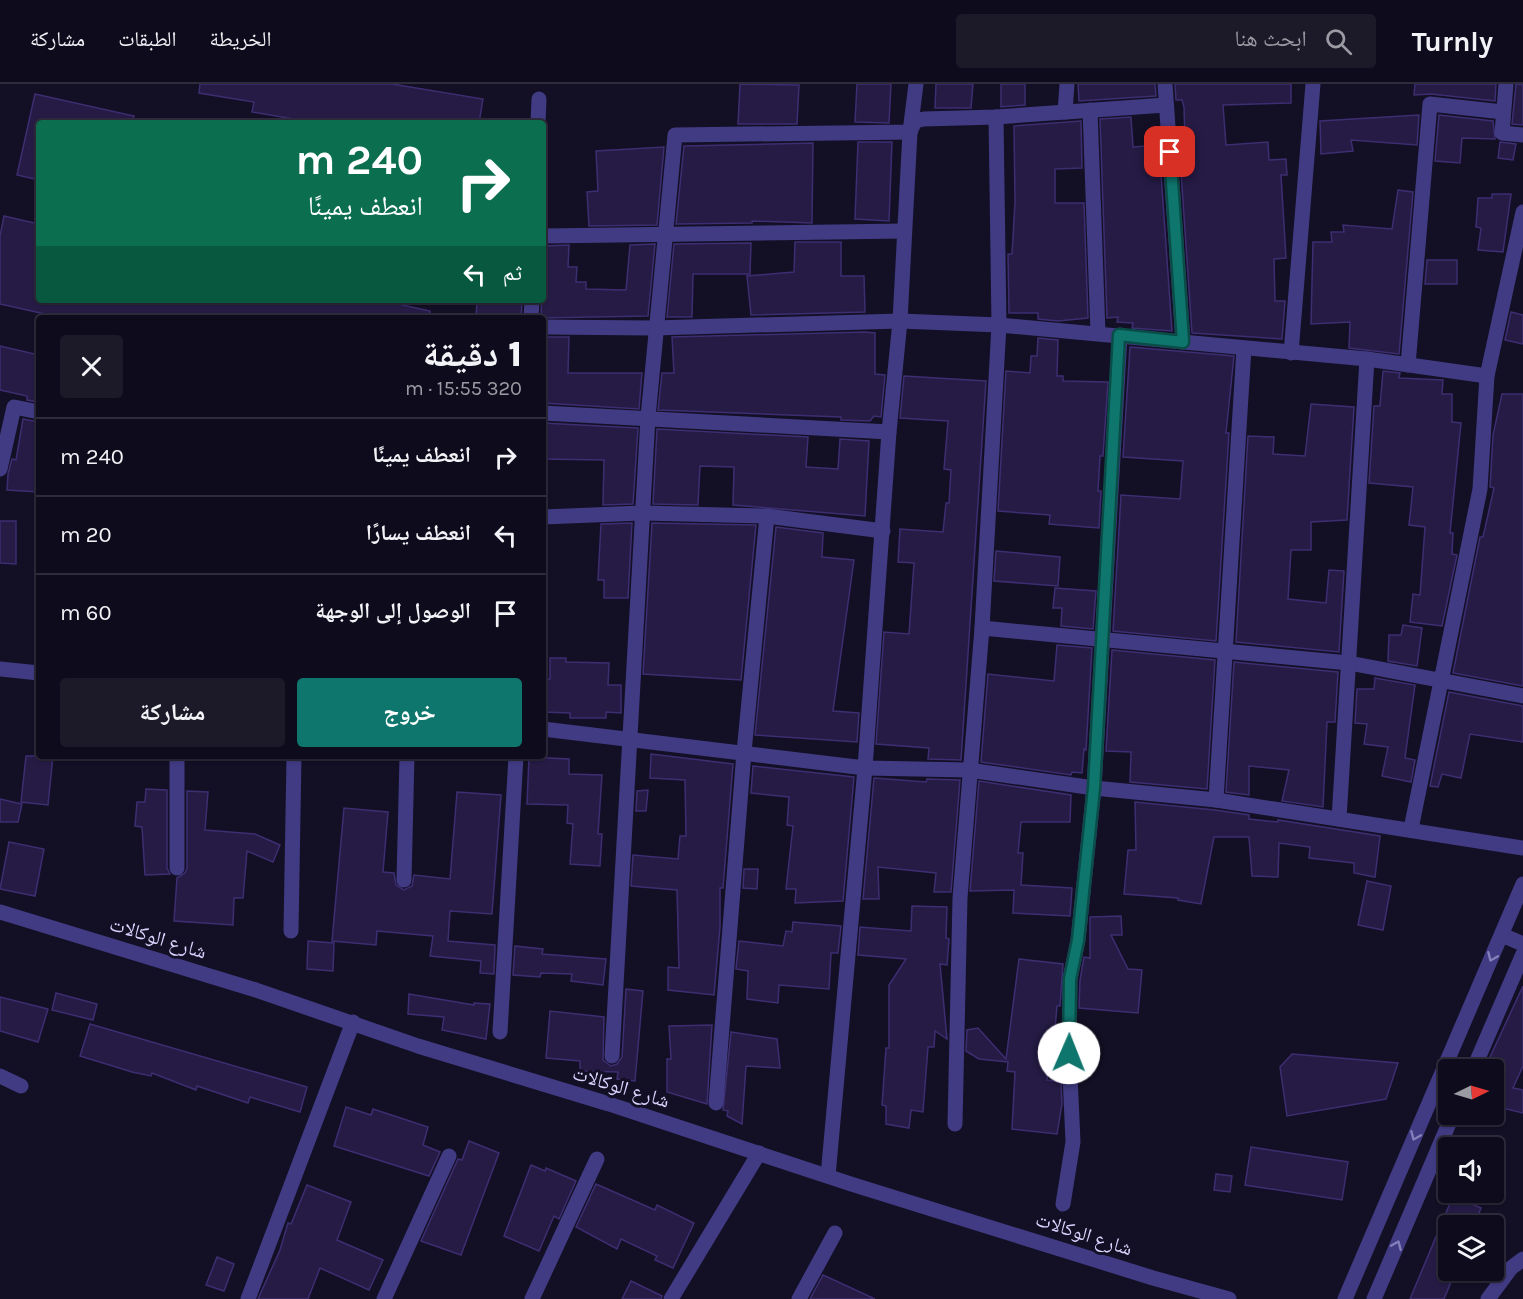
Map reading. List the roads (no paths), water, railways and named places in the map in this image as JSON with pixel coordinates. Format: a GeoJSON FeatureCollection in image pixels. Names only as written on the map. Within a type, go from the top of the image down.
{"type":"FeatureCollection","features":[{"type":"Feature","properties":{"kind":"street"},"geometry":{"type":"LineString","coordinates":[[828,1176],[865,768],[889,432],[900,321],[910,132],[916,84]]}},
{"type":"Feature","properties":{"kind":"street"},"geometry":{"type":"LineString","coordinates":[[1065,112],[1067,84]]}},
{"type":"Feature","properties":{"kind":"street"},"geometry":{"type":"LineString","coordinates":[[1165,84],[1183,342]]}},
{"type":"Feature","properties":{"kind":"street"},"geometry":{"type":"LineString","coordinates":[[1291,353],[1313,84]]}},
{"type":"Feature","properties":{"kind":"street"},"geometry":{"type":"LineString","coordinates":[[1506,84],[1502,133],[1523,135]]}},
{"type":"Feature","properties":{"kind":"street"},"geometry":{"type":"LineString","coordinates":[[538,99],[538,120]]}},
{"type":"Feature","properties":{"kind":"street"},"geometry":{"type":"LineString","coordinates":[[1408,365],[1430,104],[1503,112]]}},
{"type":"Feature","properties":{"kind":"street"},"geometry":{"type":"LineString","coordinates":[[910,132],[915,121],[924,119],[996,117],[1166,105]]}},
{"type":"Feature","properties":{"kind":"street"},"geometry":{"type":"LineString","coordinates":[[1090,110],[1098,333]]}},
{"type":"Feature","properties":{"kind":"street"},"geometry":{"type":"LineString","coordinates":[[955,1124],[960,898],[982,628],[999,325],[996,117]]}},
{"type":"Feature","properties":{"kind":"street"},"geometry":{"type":"LineString","coordinates":[[612,1056],[628,739],[654,328],[675,135],[910,132]]}},
{"type":"Feature","properties":{"kind":"street"},"geometry":{"type":"LineString","coordinates":[[1411,829],[1479,489],[1487,376],[1523,212]]}},
{"type":"Feature","properties":{"kind":"street"},"geometry":{"type":"LineString","coordinates":[[546,236],[904,231]]}},
{"type":"Feature","properties":{"kind":"street"},"geometry":{"type":"LineString","coordinates":[[546,327],[654,328],[900,321],[999,325],[1367,359],[1487,376]]}},
{"type":"Feature","properties":{"kind":"street"},"geometry":{"type":"LineString","coordinates":[[1063,1204],[1073,1142],[1069,1053],[1070,979],[1078,940],[1094,788],[1119,335]]}},
{"type":"Feature","properties":{"kind":"street"},"geometry":{"type":"LineString","coordinates":[[1216,800],[1244,348]]}},
{"type":"Feature","properties":{"kind":"street"},"geometry":{"type":"LineString","coordinates":[[1340,819],[1367,359]]}},
{"type":"Feature","properties":{"kind":"street"},"geometry":{"type":"LineString","coordinates":[[0,469],[3,443],[14,407],[36,411]]}},
{"type":"Feature","properties":{"kind":"street"},"geometry":{"type":"LineString","coordinates":[[546,413],[889,432]]}},
{"type":"Feature","properties":{"kind":"street"},"geometry":{"type":"LineString","coordinates":[[546,517],[642,513],[767,516],[883,531]]}},
{"type":"Feature","properties":{"kind":"street"},"geometry":{"type":"LineString","coordinates":[[716,1103],[744,752],[767,516]]}},
{"type":"Feature","properties":{"kind":"street"},"geometry":{"type":"LineString","coordinates":[[982,628],[1349,663],[1523,696]]}},
{"type":"Feature","properties":{"kind":"street"},"geometry":{"type":"LineString","coordinates":[[0,669],[36,673]]}},
{"type":"Feature","properties":{"kind":"street"},"geometry":{"type":"LineString","coordinates":[[546,729],[865,768],[969,770],[1094,788],[1216,800],[1523,848]]}},
{"type":"Feature","properties":{"kind":"street"},"geometry":{"type":"LineString","coordinates":[[177,759],[177,868]]}},
{"type":"Feature","properties":{"kind":"street"},"geometry":{"type":"LineString","coordinates":[[291,931],[294,759]]}},
{"type":"Feature","properties":{"kind":"street"},"geometry":{"type":"LineString","coordinates":[[404,880],[407,759]]}},
{"type":"Feature","properties":{"kind":"street"},"geometry":{"type":"LineString","coordinates":[[501,1032],[516,759]]}},
{"type":"Feature","properties":{"kind":"street"},"geometry":{"type":"LineString","coordinates":[[1345,1299],[1523,884]]}},
{"type":"Feature","properties":{"kind":"street","name":"شارع الوكالات"},"geometry":{"type":"LineString","coordinates":[[0,912],[353,1022],[427,1049],[609,1104],[828,1176],[1152,1278],[1229,1299]]}},
{"type":"Feature","properties":{"kind":"street"},"geometry":{"type":"LineString","coordinates":[[1502,935],[1523,944]]}},
{"type":"Feature","properties":{"kind":"street"},"geometry":{"type":"LineString","coordinates":[[1478,1059],[1523,954]]}},
{"type":"Feature","properties":{"kind":"street"},"geometry":{"type":"LineString","coordinates":[[248,1299],[353,1022]]}},
{"type":"Feature","properties":{"kind":"street"},"geometry":{"type":"LineString","coordinates":[[0,1076],[21,1086]]}},
{"type":"Feature","properties":{"kind":"street"},"geometry":{"type":"LineString","coordinates":[[1374,1299],[1449,1125]]}},
{"type":"Feature","properties":{"kind":"street"},"geometry":{"type":"LineString","coordinates":[[671,1299],[759,1153]]}},
{"type":"Feature","properties":{"kind":"street"},"geometry":{"type":"LineString","coordinates":[[384,1299],[449,1156]]}},
{"type":"Feature","properties":{"kind":"street"},"geometry":{"type":"LineString","coordinates":[[532,1299],[597,1159]]}},
{"type":"Feature","properties":{"kind":"street"},"geometry":{"type":"LineString","coordinates":[[799,1299],[836,1233]]}},
{"type":"Feature","properties":{"kind":"street"},"geometry":{"type":"LineString","coordinates":[[1488,1299],[1510,1268],[1523,1259]]}}]}
